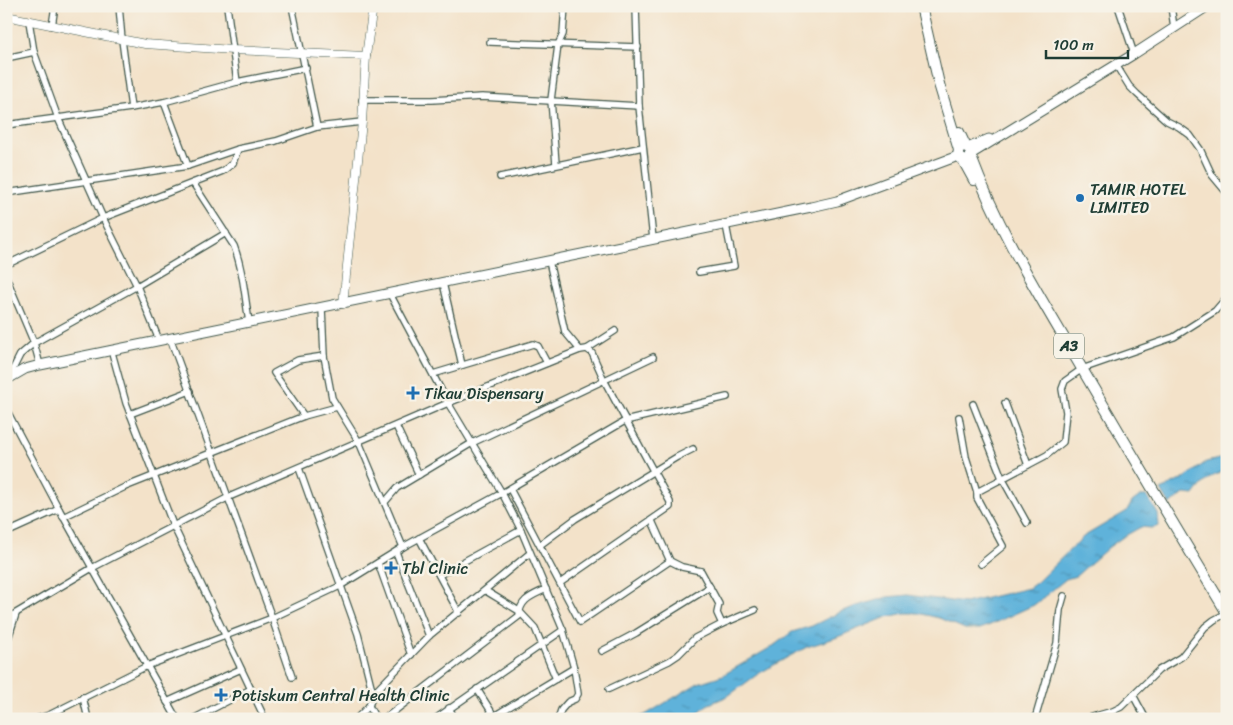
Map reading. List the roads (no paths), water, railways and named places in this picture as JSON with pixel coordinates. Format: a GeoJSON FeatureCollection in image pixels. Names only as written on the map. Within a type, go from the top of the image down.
{"type":"FeatureCollection","features":[{"type":"Feature","properties":{"kind":"highway","name":"A3"},"geometry":{"type":"LineString","coordinates":[[921,6],[939,84],[965,153],[987,199],[1021,265],[1164,509],[1227,612]]}},
{"type":"Feature","properties":{"kind":"main road"},"geometry":{"type":"LineString","coordinates":[[7,380],[25,369],[111,349],[343,304],[836,201],[965,153],[1001,135],[1134,54],[1208,6]]}},
{"type":"Feature","properties":{"kind":"street"},"geometry":{"type":"LineString","coordinates":[[52,26],[55,6]]}},
{"type":"Feature","properties":{"kind":"street"},"geometry":{"type":"LineString","coordinates":[[119,6],[131,108]]}},
{"type":"Feature","properties":{"kind":"street"},"geometry":{"type":"LineString","coordinates":[[227,6],[237,82]]}},
{"type":"Feature","properties":{"kind":"street"},"geometry":{"type":"LineString","coordinates":[[292,6],[317,127]]}},
{"type":"Feature","properties":{"kind":"street"},"geometry":{"type":"LineString","coordinates":[[343,304],[362,122],[366,56],[373,6]]}},
{"type":"Feature","properties":{"kind":"street"},"geometry":{"type":"LineString","coordinates":[[556,164],[551,100],[558,45],[563,34],[566,6]]}},
{"type":"Feature","properties":{"kind":"street"},"geometry":{"type":"LineString","coordinates":[[636,6],[639,106],[653,239]]}},
{"type":"Feature","properties":{"kind":"street"},"geometry":{"type":"LineString","coordinates":[[1118,6],[1134,54]]}},
{"type":"Feature","properties":{"kind":"street"},"geometry":{"type":"LineString","coordinates":[[1171,6],[1174,28]]}},
{"type":"Feature","properties":{"kind":"street"},"geometry":{"type":"LineString","coordinates":[[6,16],[122,40],[172,47],[366,56]]}},
{"type":"Feature","properties":{"kind":"street"},"geometry":{"type":"LineString","coordinates":[[29,21],[34,52],[58,118],[103,218],[137,286],[159,340]]}},
{"type":"Feature","properties":{"kind":"street"},"geometry":{"type":"LineString","coordinates":[[490,42],[638,46]]}},
{"type":"Feature","properties":{"kind":"street"},"geometry":{"type":"LineString","coordinates":[[6,58],[34,52]]}},
{"type":"Feature","properties":{"kind":"street"},"geometry":{"type":"LineString","coordinates":[[1116,65],[1129,86],[1137,94],[1167,121],[1190,135],[1200,149],[1212,175],[1227,193]]}},
{"type":"Feature","properties":{"kind":"street"},"geometry":{"type":"LineString","coordinates":[[6,124],[164,102],[237,82],[306,68]]}},
{"type":"Feature","properties":{"kind":"street"},"geometry":{"type":"LineString","coordinates":[[362,100],[423,100],[482,97],[639,106]]}},
{"type":"Feature","properties":{"kind":"street"},"geometry":{"type":"LineString","coordinates":[[164,102],[188,166]]}},
{"type":"Feature","properties":{"kind":"street"},"geometry":{"type":"LineString","coordinates":[[6,193],[188,166],[238,149],[276,141],[317,127],[362,122]]}},
{"type":"Feature","properties":{"kind":"street"},"geometry":{"type":"LineString","coordinates":[[500,176],[643,147]]}},
{"type":"Feature","properties":{"kind":"street"},"geometry":{"type":"LineString","coordinates":[[6,265],[103,218],[228,168],[233,163],[238,149]]}},
{"type":"Feature","properties":{"kind":"street"},"geometry":{"type":"LineString","coordinates":[[193,183],[226,233],[238,256],[249,322]]}},
{"type":"Feature","properties":{"kind":"street"},"geometry":{"type":"LineString","coordinates":[[699,272],[734,266],[726,225]]}},
{"type":"Feature","properties":{"kind":"street"},"geometry":{"type":"LineString","coordinates":[[7,380],[20,355],[34,343],[137,286],[226,233]]}},
{"type":"Feature","properties":{"kind":"street"},"geometry":{"type":"LineString","coordinates":[[550,261],[564,332],[580,350]]}},
{"type":"Feature","properties":{"kind":"street"},"geometry":{"type":"LineString","coordinates":[[6,277],[34,343],[40,365]]}},
{"type":"Feature","properties":{"kind":"street"},"geometry":{"type":"LineString","coordinates":[[443,283],[462,366]]}},
{"type":"Feature","properties":{"kind":"street"},"geometry":{"type":"LineString","coordinates":[[390,294],[448,403],[502,493],[521,530],[563,630],[574,668],[578,694],[575,699],[568,702],[561,710],[558,719]]}},
{"type":"Feature","properties":{"kind":"street"},"geometry":{"type":"LineString","coordinates":[[977,492],[1047,456],[1063,442],[1066,412],[1062,389],[1065,381],[1082,369],[1174,337],[1215,311],[1227,297]]}},
{"type":"Feature","properties":{"kind":"street"},"geometry":{"type":"LineString","coordinates":[[322,308],[324,356],[332,398],[359,442],[403,547]]}},
{"type":"Feature","properties":{"kind":"street"},"geometry":{"type":"LineString","coordinates":[[6,619],[92,568],[229,498],[448,403],[580,350],[587,349],[615,331]]}},
{"type":"Feature","properties":{"kind":"street"},"geometry":{"type":"LineString","coordinates":[[170,338],[292,677]]}},
{"type":"Feature","properties":{"kind":"street"},"geometry":{"type":"LineString","coordinates":[[432,374],[533,344],[538,346],[547,363]]}},
{"type":"Feature","properties":{"kind":"street"},"geometry":{"type":"LineString","coordinates":[[111,349],[130,414],[173,525],[265,719]]}},
{"type":"Feature","properties":{"kind":"street"},"geometry":{"type":"LineString","coordinates":[[560,583],[670,507],[670,502],[625,421],[592,353],[587,349]]}},
{"type":"Feature","properties":{"kind":"street"},"geometry":{"type":"LineString","coordinates":[[304,416],[274,373],[298,360],[324,356]]}},
{"type":"Feature","properties":{"kind":"street"},"geometry":{"type":"LineString","coordinates":[[385,502],[397,488],[472,444],[653,357]]}},
{"type":"Feature","properties":{"kind":"street"},"geometry":{"type":"LineString","coordinates":[[130,414],[190,391]]}},
{"type":"Feature","properties":{"kind":"street"},"geometry":{"type":"LineString","coordinates":[[36,719],[48,715],[147,666],[272,618],[340,586],[403,547],[510,489],[625,421],[726,398]]}},
{"type":"Feature","properties":{"kind":"street"},"geometry":{"type":"LineString","coordinates":[[1005,403],[1028,465]]}},
{"type":"Feature","properties":{"kind":"street"},"geometry":{"type":"LineString","coordinates":[[973,404],[1002,478],[1028,524]]}},
{"type":"Feature","properties":{"kind":"street"},"geometry":{"type":"LineString","coordinates":[[63,517],[125,486],[304,416],[337,407]]}},
{"type":"Feature","properties":{"kind":"street"},"geometry":{"type":"LineString","coordinates":[[6,409],[63,517],[177,719]]}},
{"type":"Feature","properties":{"kind":"street"},"geometry":{"type":"LineString","coordinates":[[959,417],[966,457],[977,492],[977,498],[1003,546],[981,564]]}},
{"type":"Feature","properties":{"kind":"street"},"geometry":{"type":"LineString","coordinates":[[396,426],[419,475]]}},
{"type":"Feature","properties":{"kind":"street"},"geometry":{"type":"LineString","coordinates":[[540,545],[575,519],[652,471],[693,449]]}},
{"type":"Feature","properties":{"kind":"street"},"geometry":{"type":"LineString","coordinates":[[299,468],[358,634],[373,694]]}},
{"type":"Feature","properties":{"kind":"street"},"geometry":{"type":"LineString","coordinates":[[510,489],[580,622],[670,561]]}},
{"type":"Feature","properties":{"kind":"street"},"geometry":{"type":"LineString","coordinates":[[6,532],[59,509]]}},
{"type":"Feature","properties":{"kind":"street"},"geometry":{"type":"LineString","coordinates":[[652,521],[670,561],[682,567],[701,571],[719,604],[717,613],[722,624]]}},
{"type":"Feature","properties":{"kind":"street"},"geometry":{"type":"LineString","coordinates":[[439,575],[521,530]]}},
{"type":"Feature","properties":{"kind":"street"},"geometry":{"type":"LineString","coordinates":[[419,538],[459,613]]}},
{"type":"Feature","properties":{"kind":"street"},"geometry":{"type":"LineString","coordinates":[[396,552],[430,636]]}},
{"type":"Feature","properties":{"kind":"street"},"geometry":{"type":"LineString","coordinates":[[356,719],[369,706],[373,694],[430,636],[530,553]]}},
{"type":"Feature","properties":{"kind":"street"},"geometry":{"type":"LineString","coordinates":[[378,563],[411,655]]}},
{"type":"Feature","properties":{"kind":"street"},"geometry":{"type":"LineString","coordinates":[[602,651],[636,633],[710,587]]}},
{"type":"Feature","properties":{"kind":"street"},"geometry":{"type":"LineString","coordinates":[[384,719],[519,616],[519,606],[524,601],[546,589]]}},
{"type":"Feature","properties":{"kind":"street"},"geometry":{"type":"LineString","coordinates":[[486,591],[519,611],[535,628],[556,679]]}},
{"type":"Feature","properties":{"kind":"street"},"geometry":{"type":"LineString","coordinates":[[1035,719],[1057,642],[1060,610],[1064,596]]}},
{"type":"Feature","properties":{"kind":"street"},"geometry":{"type":"LineString","coordinates":[[609,689],[669,661],[695,638],[755,610]]}},
{"type":"Feature","properties":{"kind":"street"},"geometry":{"type":"LineString","coordinates":[[1086,719],[1114,712],[1159,670],[1181,657],[1205,627],[1227,612]]}},
{"type":"Feature","properties":{"kind":"street"},"geometry":{"type":"LineString","coordinates":[[6,645],[16,614]]}},
{"type":"Feature","properties":{"kind":"street"},"geometry":{"type":"LineString","coordinates":[[435,719],[563,630]]}},
{"type":"Feature","properties":{"kind":"street"},"geometry":{"type":"LineString","coordinates":[[477,689],[495,718],[574,668]]}},
{"type":"Feature","properties":{"kind":"street"},"geometry":{"type":"LineString","coordinates":[[167,702],[241,670]]}},
{"type":"Feature","properties":{"kind":"street"},"geometry":{"type":"LineString","coordinates":[[193,719],[251,689]]}},
{"type":"Feature","properties":{"kind":"street"},"geometry":{"type":"LineString","coordinates":[[1133,695],[1146,719]]}},
{"type":"Feature","properties":{"kind":"street"},"geometry":{"type":"LineString","coordinates":[[83,697],[88,719]]}},
{"type":"Feature","properties":{"kind":"street"},"geometry":{"type":"LineString","coordinates":[[369,706],[376,719]]}},
{"type":"Feature","properties":{"kind":"street"},"geometry":{"type":"LineString","coordinates":[[450,708],[455,719]]}},
{"type":"Feature","properties":{"kind":"water"},"geometry":{"type":"Polygon","coordinates":[[[1227,457],[1227,470],[1208,480],[1194,495],[1184,494],[1170,505],[1161,490],[1186,477],[1206,462],[1227,457]]]}},
{"type":"Feature","properties":{"kind":"water"},"geometry":{"type":"Polygon","coordinates":[[[1140,496],[1147,496],[1158,514],[1159,526],[1151,528],[1141,527],[1123,537],[1076,576],[1066,579],[1034,605],[990,625],[980,629],[965,629],[939,618],[918,613],[905,613],[887,617],[807,647],[758,674],[728,696],[707,705],[691,719],[634,719],[645,715],[698,683],[723,675],[773,646],[792,632],[812,626],[842,611],[857,606],[887,597],[908,595],[965,603],[1029,588],[1083,537],[1127,511],[1132,502],[1140,496]]]}},
{"type":"Feature","properties":{"kind":"place","name":"TAMIR HOTEL LIMITED"},"geometry":{"type":"Point","coordinates":[1080,198]}},
{"type":"Feature","properties":{"kind":"place","name":"Tikau Dispensary"},"geometry":{"type":"Point","coordinates":[413,393]}},
{"type":"Feature","properties":{"kind":"place","name":"Tbl Clinic"},"geometry":{"type":"Point","coordinates":[391,568]}},
{"type":"Feature","properties":{"kind":"place","name":"Potiskum Central Health Clinic"},"geometry":{"type":"Point","coordinates":[221,695]}}]}
